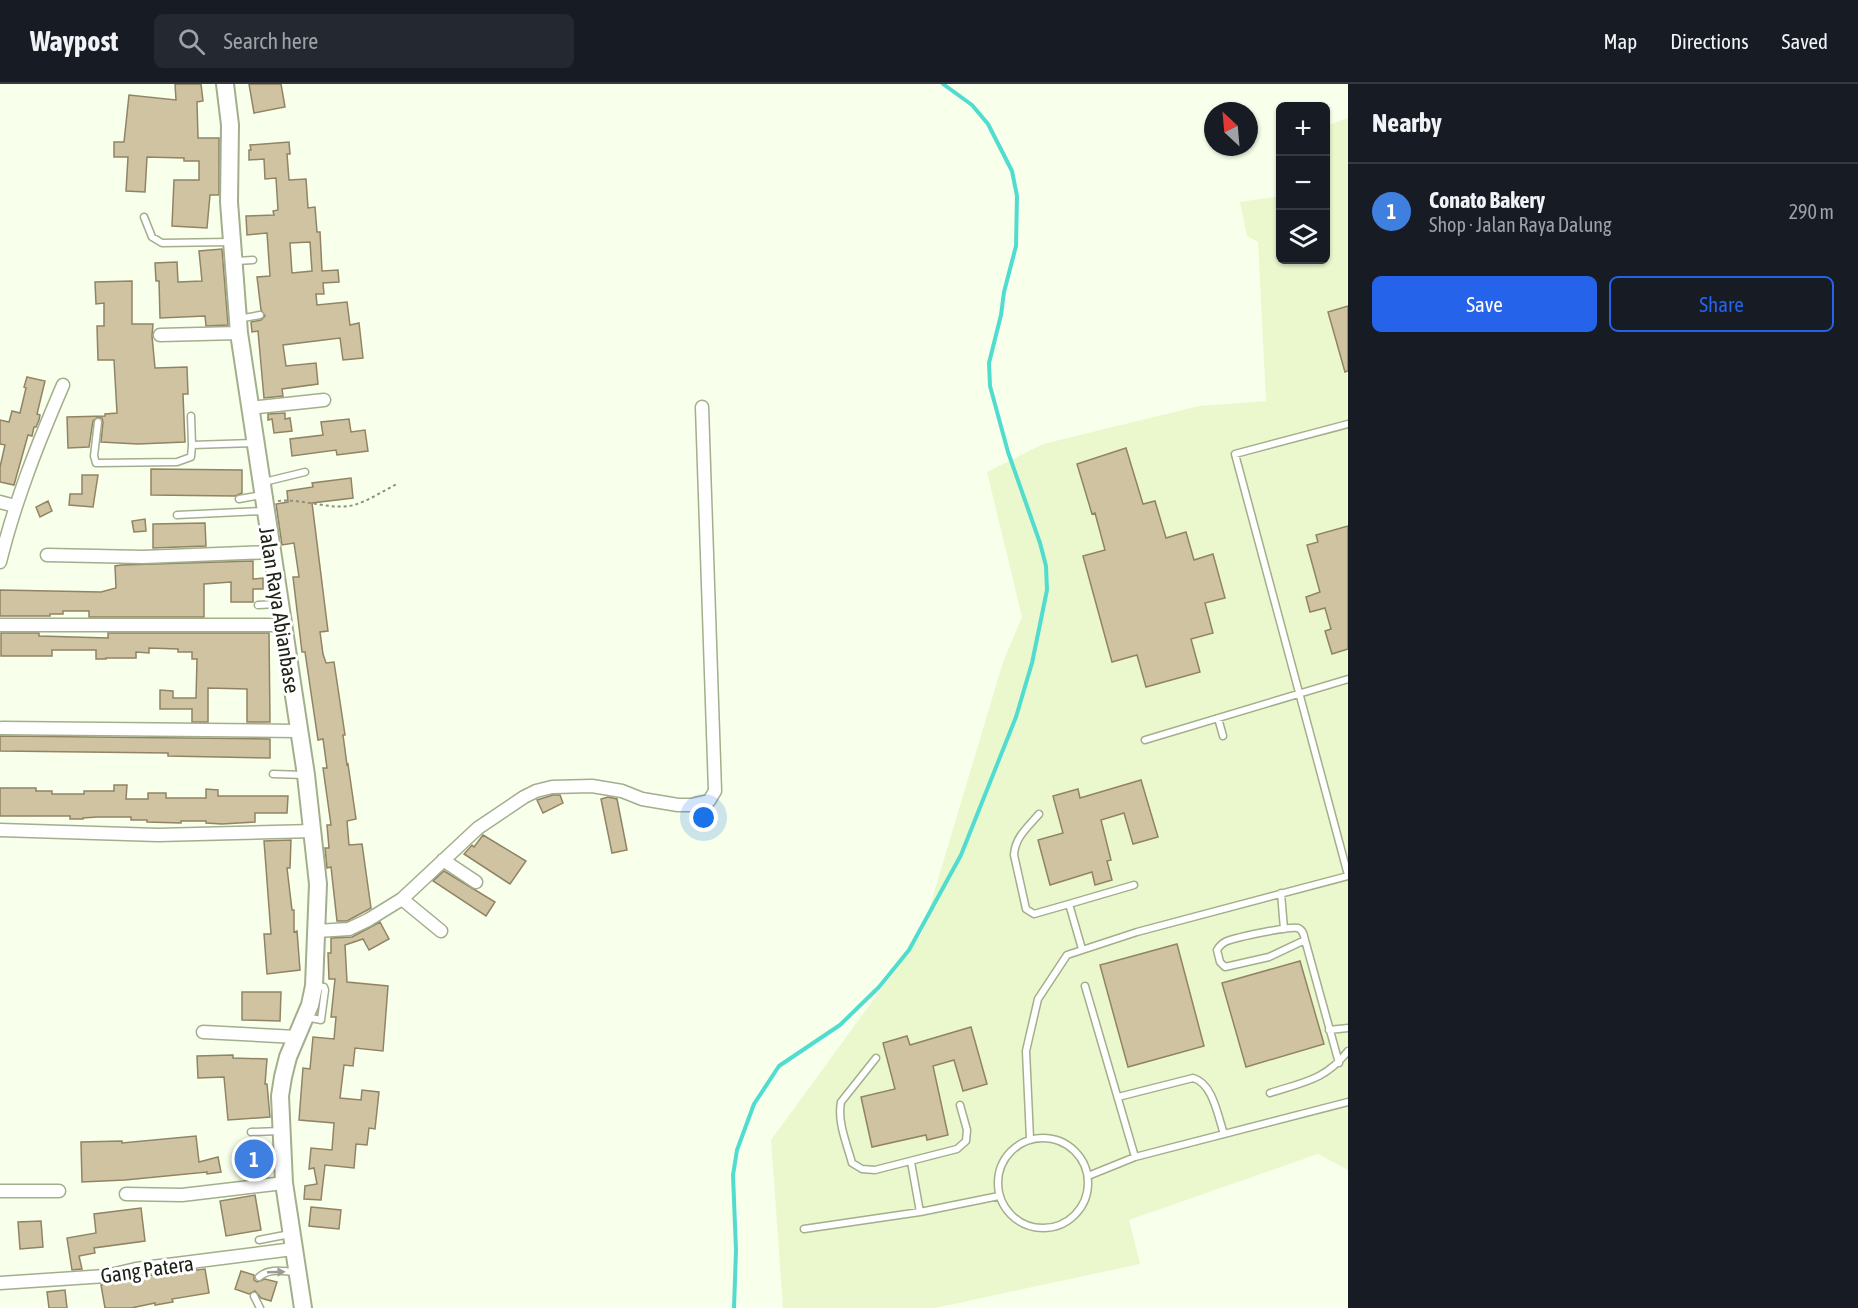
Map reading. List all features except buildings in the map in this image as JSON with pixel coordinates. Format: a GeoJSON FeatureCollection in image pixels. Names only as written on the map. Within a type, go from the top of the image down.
{"type":"FeatureCollection","features":[{"type":"Feature","properties":{"kind":"main road","name":"Jalan Raya Abianbase"},"geometry":{"type":"LineString","coordinates":[[225,84],[230,125],[228,191],[238,326],[306,775],[318,884],[314,986],[310,1005],[283,1077],[280,1104],[284,1183],[303,1308]]}},
{"type":"Feature","properties":{"kind":"street"},"geometry":{"type":"LineString","coordinates":[[160,335],[238,326]]}},
{"type":"Feature","properties":{"kind":"street"},"geometry":{"type":"LineString","coordinates":[[0,562],[15,506],[35,449],[63,385]]}},
{"type":"Feature","properties":{"kind":"street"},"geometry":{"type":"LineString","coordinates":[[250,408],[324,400]]}},
{"type":"Feature","properties":{"kind":"street"},"geometry":{"type":"LineString","coordinates":[[317,931],[349,929],[368,920],[402,899],[478,828],[524,797],[552,787],[592,786],[622,791],[642,799],[691,805],[709,801],[715,791],[702,406]]}},
{"type":"Feature","properties":{"kind":"street"},"geometry":{"type":"LineString","coordinates":[[0,502],[15,506]]}},
{"type":"Feature","properties":{"kind":"street"},"geometry":{"type":"LineString","coordinates":[[47,555],[143,557],[272,552]]}},
{"type":"Feature","properties":{"kind":"street"},"geometry":{"type":"LineString","coordinates":[[0,625],[283,625]]}},
{"type":"Feature","properties":{"kind":"street"},"geometry":{"type":"LineString","coordinates":[[2,728],[298,731]]}},
{"type":"Feature","properties":{"kind":"street"},"geometry":{"type":"LineString","coordinates":[[0,830],[158,835],[313,831]]}},
{"type":"Feature","properties":{"kind":"street"},"geometry":{"type":"LineString","coordinates":[[443,860],[476,882]]}},
{"type":"Feature","properties":{"kind":"street"},"geometry":{"type":"LineString","coordinates":[[402,899],[441,931]]}},
{"type":"Feature","properties":{"kind":"street"},"geometry":{"type":"LineString","coordinates":[[203,1032],[297,1037]]}},
{"type":"Feature","properties":{"kind":"street"},"geometry":{"type":"LineString","coordinates":[[126,1194],[182,1195],[284,1183]]}},
{"type":"Feature","properties":{"kind":"street"},"geometry":{"type":"LineString","coordinates":[[0,1191],[59,1191]]}},
{"type":"Feature","properties":{"kind":"street","name":"Gang Patera"},"geometry":{"type":"LineString","coordinates":[[0,1283],[106,1276],[292,1242]]}},
{"type":"Feature","properties":{"kind":"lane"},"geometry":{"type":"LineString","coordinates":[[144,217],[152,237],[162,243],[231,242]]}},
{"type":"Feature","properties":{"kind":"lane"},"geometry":{"type":"LineString","coordinates":[[232,261],[253,260]]}},
{"type":"Feature","properties":{"kind":"lane"},"geometry":{"type":"LineString","coordinates":[[238,326],[260,315]]}},
{"type":"Feature","properties":{"kind":"lane"},"geometry":{"type":"LineString","coordinates":[[98,422],[94,456],[96,463],[177,462],[191,457],[191,416]]}},
{"type":"Feature","properties":{"kind":"lane"},"geometry":{"type":"LineString","coordinates":[[1030,1139],[1026,1051],[1038,999],[1067,955],[1137,932],[1348,875],[1234,454],[1348,424]]}},
{"type":"Feature","properties":{"kind":"lane"},"geometry":{"type":"LineString","coordinates":[[192,445],[254,443]]}},
{"type":"Feature","properties":{"kind":"lane"},"geometry":{"type":"LineString","coordinates":[[177,515],[263,498],[305,472]]}},
{"type":"Feature","properties":{"kind":"lane"},"geometry":{"type":"LineString","coordinates":[[238,499],[263,498]]}},
{"type":"Feature","properties":{"kind":"lane"},"geometry":{"type":"LineString","coordinates":[[258,605],[280,603]]}},
{"type":"Feature","properties":{"kind":"lane"},"geometry":{"type":"LineString","coordinates":[[1145,740],[1348,679]]}},
{"type":"Feature","properties":{"kind":"lane"},"geometry":{"type":"LineString","coordinates":[[1218,718],[1223,736]]}},
{"type":"Feature","properties":{"kind":"lane"},"geometry":{"type":"LineString","coordinates":[[273,774],[306,775]]}},
{"type":"Feature","properties":{"kind":"lane"},"geometry":{"type":"LineString","coordinates":[[1039,814],[1014,846],[1026,909],[1034,914],[1134,885]]}},
{"type":"Feature","properties":{"kind":"lane"},"geometry":{"type":"LineString","coordinates":[[1281,893],[1284,929]]}},
{"type":"Feature","properties":{"kind":"lane"},"geometry":{"type":"LineString","coordinates":[[1069,904],[1083,949]]}},
{"type":"Feature","properties":{"kind":"lane"},"geometry":{"type":"LineString","coordinates":[[1305,940],[1253,962],[1225,968],[1220,963],[1217,950],[1225,941],[1284,929],[1299,929],[1305,940],[1339,1063]]}},
{"type":"Feature","properties":{"kind":"lane"},"geometry":{"type":"LineString","coordinates":[[1084,986],[1135,1157]]}},
{"type":"Feature","properties":{"kind":"lane"},"geometry":{"type":"LineString","coordinates":[[1329,1030],[1348,1028]]}},
{"type":"Feature","properties":{"kind":"lane"},"geometry":{"type":"LineString","coordinates":[[1270,1093],[1321,1077],[1339,1063],[1348,1051]]}},
{"type":"Feature","properties":{"kind":"lane"},"geometry":{"type":"LineString","coordinates":[[876,1058],[841,1102],[839,1110],[840,1122],[852,1163],[862,1169],[874,1170],[957,1149],[966,1141],[967,1130],[960,1105]]}},
{"type":"Feature","properties":{"kind":"lane"},"geometry":{"type":"LineString","coordinates":[[1118,1097],[1193,1078],[1197,1079],[1206,1085],[1224,1134]]}},
{"type":"Feature","properties":{"kind":"lane"},"geometry":{"type":"LineString","coordinates":[[1088,1176],[1135,1157],[1348,1102]]}},
{"type":"Feature","properties":{"kind":"lane"},"geometry":{"type":"LineString","coordinates":[[251,1132],[281,1131]]}},
{"type":"Feature","properties":{"kind":"lane"},"geometry":{"type":"LineString","coordinates":[[1030,1139],[1056,1139],[1077,1152],[1088,1176],[1084,1203],[1065,1222],[1039,1228],[1014,1218],[999,1196],[998,1172],[1010,1151],[1030,1139]]}},
{"type":"Feature","properties":{"kind":"lane"},"geometry":{"type":"LineString","coordinates":[[911,1162],[920,1212]]}},
{"type":"Feature","properties":{"kind":"lane"},"geometry":{"type":"LineString","coordinates":[[804,1229],[920,1212],[999,1196]]}},
{"type":"Feature","properties":{"kind":"lane"},"geometry":{"type":"LineString","coordinates":[[259,1240],[292,1242]]}},
{"type":"Feature","properties":{"kind":"lane"},"geometry":{"type":"LineString","coordinates":[[259,1277],[264,1272],[271,1271],[296,1272]]}},
{"type":"Feature","properties":{"kind":"lane"},"geometry":{"type":"LineString","coordinates":[[254,1296],[260,1308]]}},
{"type":"Feature","properties":{"kind":"path"},"geometry":{"type":"LineString","coordinates":[[263,498],[353,506],[397,484]]}},
{"type":"Feature","properties":{"kind":"shaded area"},"geometry":{"type":"Polygon","coordinates":[[[1348,118],[1348,1170],[1318,1154],[1129,1220],[1140,1264],[935,1308],[783,1308],[771,1140],[922,933],[1003,662],[1022,617],[987,472],[1043,444],[1199,406],[1266,401],[1258,242],[1247,236],[1240,202],[1276,197],[1276,264],[1330,264],[1330,125],[1348,118]]]}},
{"type":"Feature","properties":{"kind":"waterway"},"geometry":{"type":"LineString","coordinates":[[734,1308],[736,1250],[733,1175],[737,1150],[754,1104],[779,1066],[840,1025],[879,987],[909,950],[961,855],[1016,717],[1032,663],[1047,590],[1046,566],[1040,543],[1008,452],[990,386],[989,363],[1016,246],[1017,196],[1012,171],[988,124],[972,105],[943,84]]}},
{"type":"Feature","properties":{"kind":"place","name":"Conato Bakery"},"geometry":{"type":"Point","coordinates":[254,1159]}}]}
